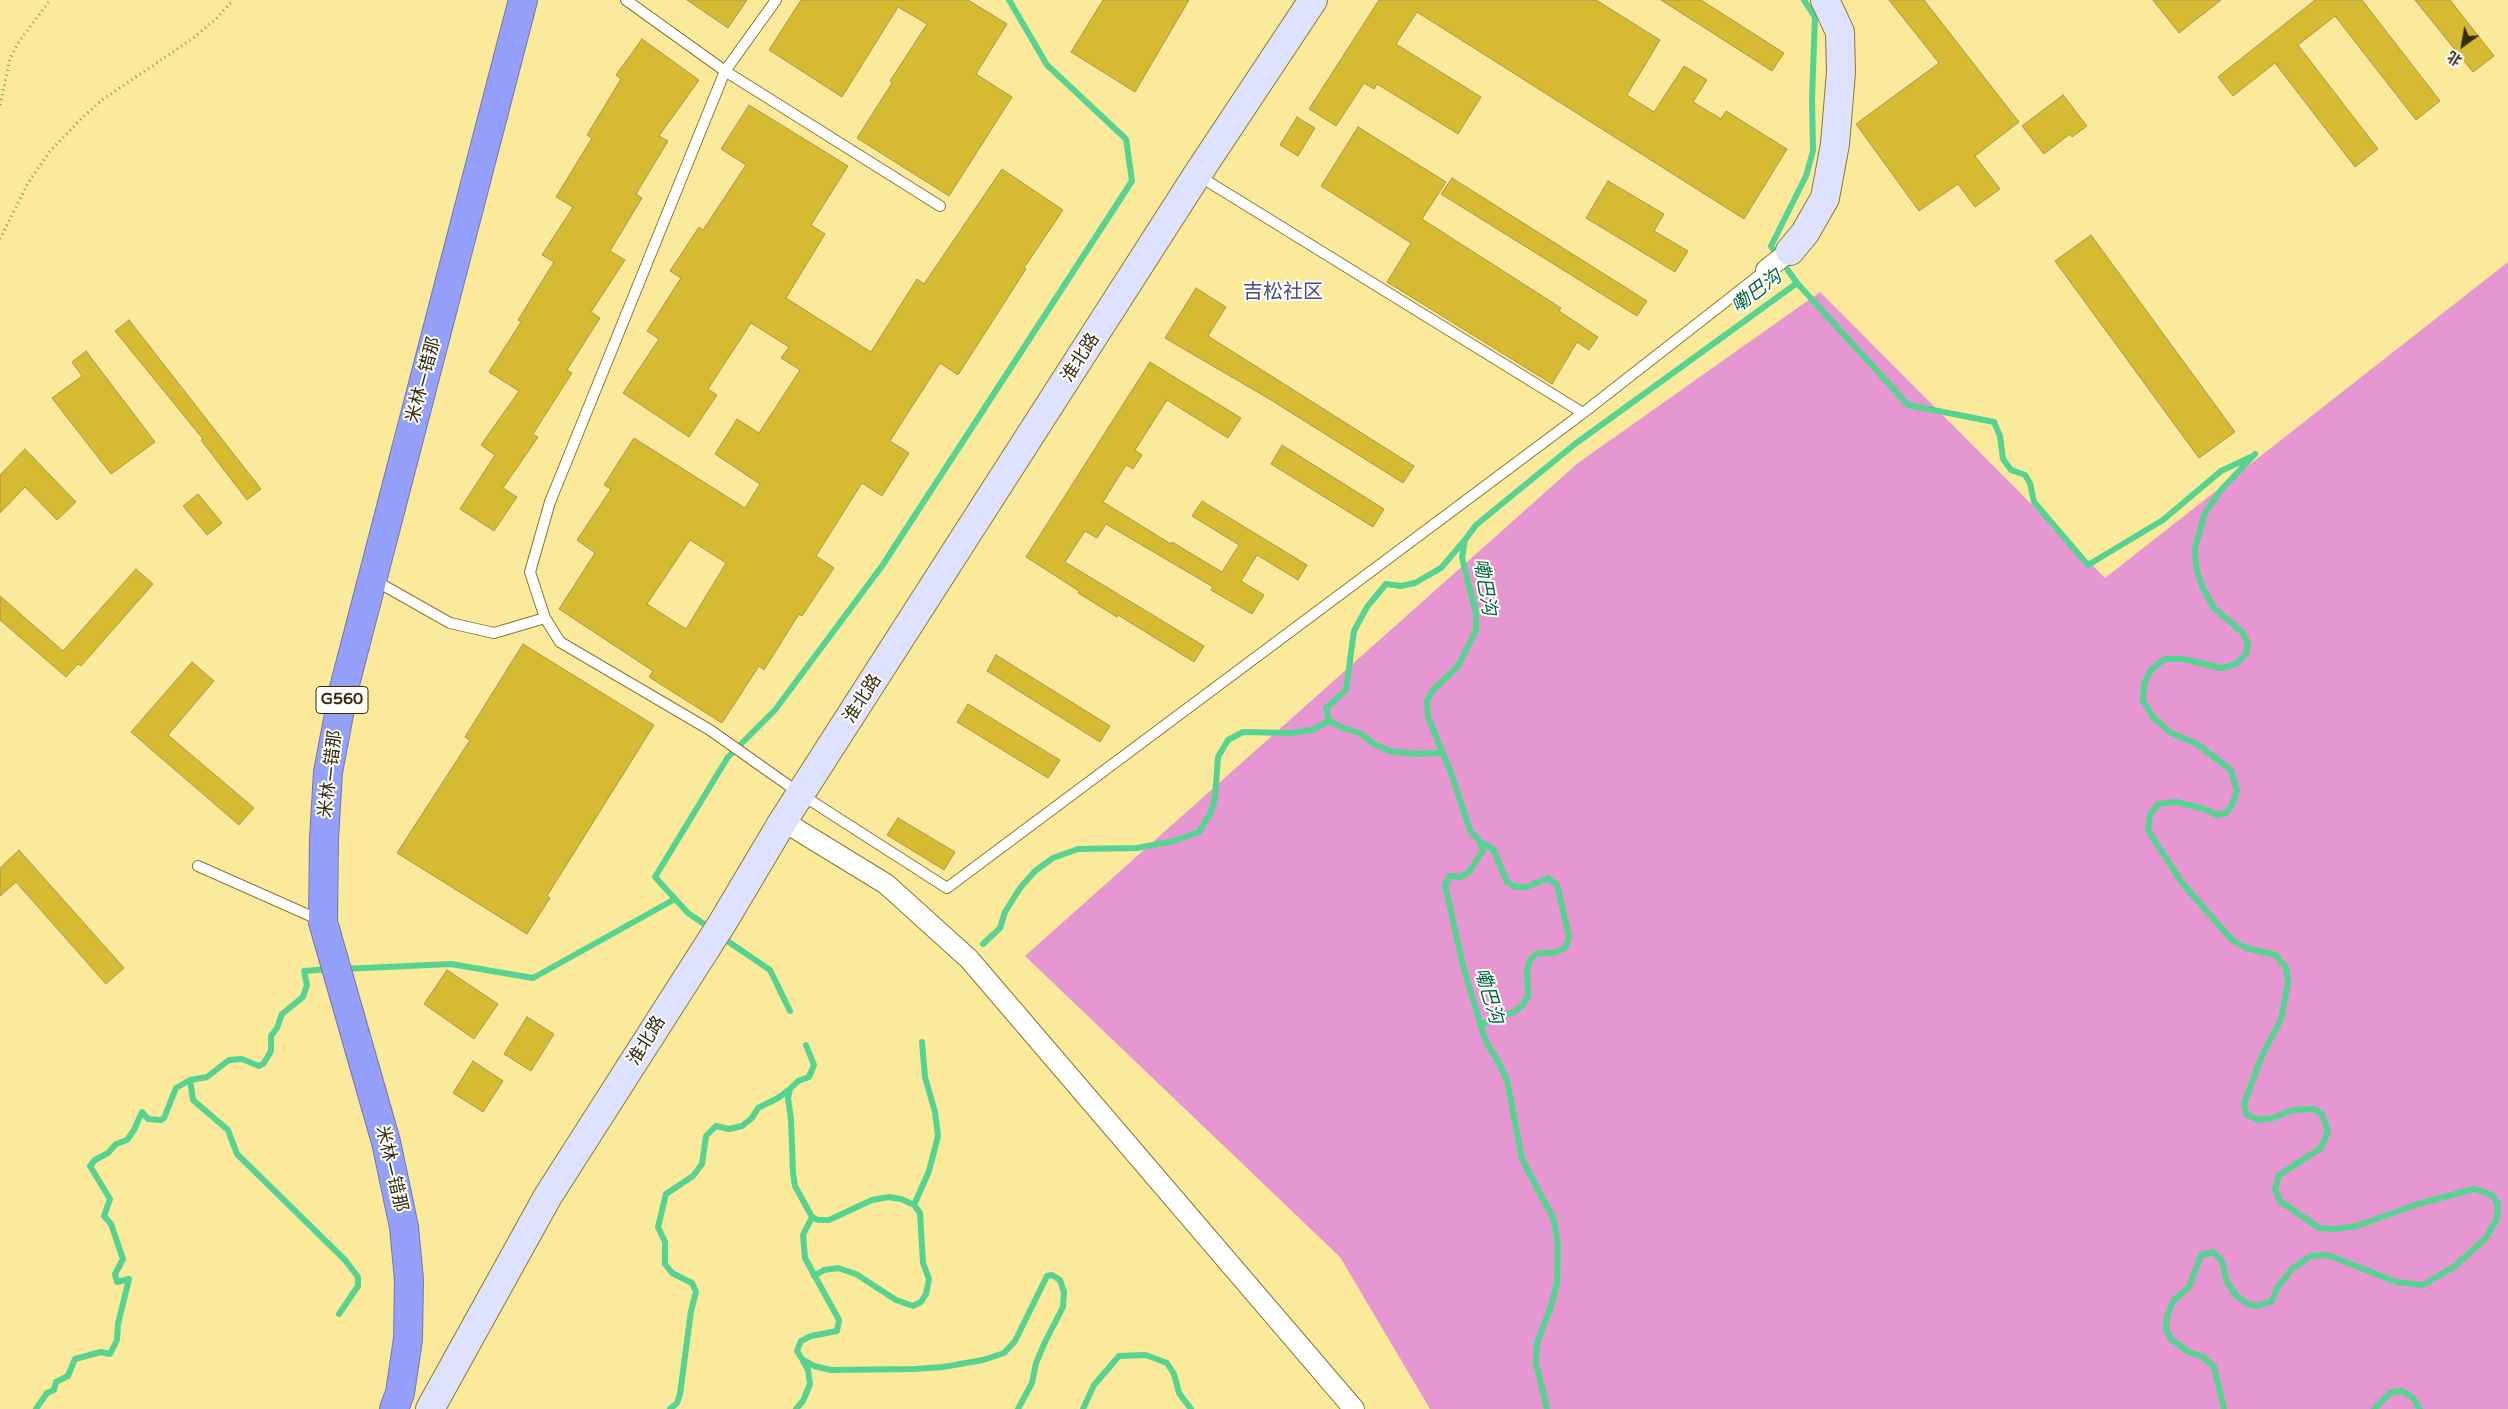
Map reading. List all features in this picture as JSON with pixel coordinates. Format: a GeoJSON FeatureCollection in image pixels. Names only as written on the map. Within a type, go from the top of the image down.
{"type":"FeatureCollection","features":[{"type":"Feature","properties":{"kind":"highway","name":"米林—错那"},"geometry":{"type":"LineString","coordinates":[[394,1409],[400,1393],[408,1340],[409,1280],[404,1227],[386,1142],[323,922],[324,840],[328,772],[344,688],[523,0]]}},
{"type":"Feature","properties":{"kind":"street","name":"淮北路"},"geometry":{"type":"LineString","coordinates":[[430,1409],[548,1196],[723,922],[783,820],[802,795],[1197,175],[1314,0]]}},
{"type":"Feature","properties":{"kind":"street"},"geometry":{"type":"LineString","coordinates":[[1766,270],[1790,251],[1806,233],[1825,198],[1835,144],[1841,72],[1840,32],[1825,0]]}},
{"type":"Feature","properties":{"kind":"street"},"geometry":{"type":"LineString","coordinates":[[783,820],[886,884],[969,959],[1354,1409]]}},
{"type":"Feature","properties":{"kind":"lane"},"geometry":{"type":"LineString","coordinates":[[626,0],[725,71],[940,206]]}},
{"type":"Feature","properties":{"kind":"lane"},"geometry":{"type":"LineString","coordinates":[[776,0],[725,71],[550,502],[530,572],[545,618],[560,642],[710,730],[802,795],[947,888],[1583,413],[1766,270]]}},
{"type":"Feature","properties":{"kind":"lane"},"geometry":{"type":"LineString","coordinates":[[1197,175],[1583,413]]}},
{"type":"Feature","properties":{"kind":"lane"},"geometry":{"type":"LineString","coordinates":[[372,579],[450,623],[494,633],[545,618]]}},
{"type":"Feature","properties":{"kind":"lane"},"geometry":{"type":"LineString","coordinates":[[198,866],[323,922]]}},
{"type":"Feature","properties":{"kind":"path"},"geometry":{"type":"LineString","coordinates":[[0,105],[10,59],[18,43],[50,0]]}},
{"type":"Feature","properties":{"kind":"path"},"geometry":{"type":"LineString","coordinates":[[0,238],[28,183],[50,151],[83,117],[102,100],[192,39],[216,19],[233,0]]}},
{"type":"Feature","properties":{"kind":"shaded area"},"geometry":{"type":"Polygon","coordinates":[[[2508,262],[2508,1409],[1430,1409],[1340,1257],[1025,956],[1578,463],[1820,292],[2105,578],[2508,262]]]}},
{"type":"Feature","properties":{"kind":"building"},"geometry":{"type":"Polygon","coordinates":[[[687,0],[747,0],[728,28],[687,0]]]}},
{"type":"Feature","properties":{"kind":"building"},"geometry":{"type":"Polygon","coordinates":[[[801,0],[968,0],[1007,24],[976,74],[1012,97],[949,196],[857,138],[892,83],[890,81],[927,24],[898,7],[842,97],[769,50],[801,0]]]}},
{"type":"Feature","properties":{"kind":"building"},"geometry":{"type":"Polygon","coordinates":[[[1103,0],[1189,0],[1135,92],[1071,52],[1103,0]]]}},
{"type":"Feature","properties":{"kind":"building"},"geometry":{"type":"Polygon","coordinates":[[[1379,0],[1596,0],[1660,40],[1627,95],[1654,112],[1684,66],[1707,80],[1693,102],[1721,119],[1726,111],[1787,149],[1744,219],[1417,12],[1396,44],[1481,97],[1458,134],[1377,84],[1374,89],[1364,83],[1336,126],[1309,109],[1379,0]]]}},
{"type":"Feature","properties":{"kind":"building"},"geometry":{"type":"Polygon","coordinates":[[[1661,0],[1701,0],[1784,53],[1772,71],[1661,0]]]}},
{"type":"Feature","properties":{"kind":"building"},"geometry":{"type":"Polygon","coordinates":[[[1889,0],[1924,0],[2019,122],[1975,156],[2000,189],[1975,207],[1958,184],[1919,211],[1856,124],[1939,63],[1889,0]]]}},
{"type":"Feature","properties":{"kind":"building"},"geometry":{"type":"Polygon","coordinates":[[[2153,0],[2221,0],[2179,33],[2153,0]]]}},
{"type":"Feature","properties":{"kind":"building"},"geometry":{"type":"Polygon","coordinates":[[[2315,0],[2362,0],[2440,101],[2416,120],[2335,16],[2298,45],[2378,149],[2355,167],[2275,63],[2233,96],[2218,77],[2315,0]]]}},
{"type":"Feature","properties":{"kind":"building"},"geometry":{"type":"Polygon","coordinates":[[[2415,0],[2450,0],[2494,56],[2473,72],[2415,0]]]}},
{"type":"Feature","properties":{"kind":"building"},"geometry":{"type":"Polygon","coordinates":[[[642,39],[699,80],[659,136],[668,141],[636,194],[642,198],[610,251],[625,260],[591,312],[600,318],[567,370],[572,373],[533,434],[538,437],[503,488],[517,497],[494,531],[460,509],[495,455],[481,445],[519,391],[489,372],[521,322],[518,320],[554,262],[542,255],[573,207],[556,197],[592,138],[587,135],[621,79],[616,75],[642,39]]]}},
{"type":"Feature","properties":{"kind":"building"},"geometry":{"type":"Polygon","coordinates":[[[2063,95],[2087,126],[2072,137],[2070,134],[2044,154],[2022,126],[2063,95]]]}},
{"type":"Feature","properties":{"kind":"building"},"geometry":{"type":"Polygon","coordinates":[[[749,105],[848,166],[811,225],[825,234],[786,298],[871,352],[917,279],[924,284],[1002,169],[1063,210],[1024,268],[1026,269],[958,375],[940,363],[890,441],[909,453],[882,496],[862,483],[816,556],[834,568],[802,616],[799,614],[764,670],[759,666],[722,723],[649,677],[653,671],[559,609],[595,553],[577,540],[611,489],[604,485],[634,438],[745,508],[760,484],[715,454],[737,419],[759,433],[800,370],[781,358],[789,347],[751,323],[708,389],[717,395],[689,437],[623,393],[659,339],[647,331],[681,278],[670,271],[699,227],[703,230],[746,165],[721,149],[749,105]],[[690,540],[647,604],[686,629],[726,563],[690,540]]]}},
{"type":"Feature","properties":{"kind":"building"},"geometry":{"type":"Polygon","coordinates":[[[1297,117],[1315,128],[1298,156],[1280,145],[1297,117]]]}},
{"type":"Feature","properties":{"kind":"building"},"geometry":{"type":"Polygon","coordinates":[[[1358,127],[1446,182],[1422,219],[1561,308],[1559,311],[1598,337],[1589,350],[1577,342],[1552,384],[1387,282],[1411,243],[1321,186],[1358,127]]]}},
{"type":"Feature","properties":{"kind":"building"},"geometry":{"type":"Polygon","coordinates":[[[1452,178],[1647,301],[1637,316],[1441,194],[1452,178]]]}},
{"type":"Feature","properties":{"kind":"building"},"geometry":{"type":"Polygon","coordinates":[[[1608,181],[1664,214],[1654,231],[1688,251],[1675,272],[1586,218],[1608,181]]]}},
{"type":"Feature","properties":{"kind":"building"},"geometry":{"type":"Polygon","coordinates":[[[2091,235],[2235,432],[2199,458],[2055,261],[2091,235]]]}},
{"type":"Feature","properties":{"kind":"building"},"geometry":{"type":"Polygon","coordinates":[[[1196,288],[1226,307],[1208,336],[1414,466],[1403,483],[1271,400],[1165,338],[1196,288]]]}},
{"type":"Feature","properties":{"kind":"building"},"geometry":{"type":"Polygon","coordinates":[[[129,320],[261,489],[247,500],[201,440],[203,439],[115,331],[129,320]]]}},
{"type":"Feature","properties":{"kind":"building"},"geometry":{"type":"Polygon","coordinates":[[[86,351],[155,442],[111,474],[52,398],[82,376],[72,362],[86,351]]]}},
{"type":"Feature","properties":{"kind":"building"},"geometry":{"type":"Polygon","coordinates":[[[1150,362],[1241,418],[1228,438],[1167,400],[1135,450],[1142,455],[1133,469],[1126,465],[1103,502],[1171,544],[1172,542],[1222,572],[1239,545],[1192,516],[1202,501],[1307,565],[1298,580],[1257,555],[1241,581],[1264,595],[1252,614],[1211,590],[1213,587],[1106,524],[1097,538],[1085,531],[1065,562],[1204,646],[1194,662],[1118,615],[1117,617],[1078,593],[1079,591],[1026,557],[1150,362]]]}},
{"type":"Feature","properties":{"kind":"building"},"geometry":{"type":"Polygon","coordinates":[[[1282,445],[1384,509],[1373,527],[1271,464],[1282,445]]]}},
{"type":"Feature","properties":{"kind":"building"},"geometry":{"type":"Polygon","coordinates":[[[25,449],[76,502],[57,520],[25,487],[0,513],[0,475],[25,449]]]}},
{"type":"Feature","properties":{"kind":"building"},"geometry":{"type":"Polygon","coordinates":[[[198,494],[222,523],[207,535],[183,506],[198,494]]]}},
{"type":"Feature","properties":{"kind":"building"},"geometry":{"type":"Polygon","coordinates":[[[136,569],[153,584],[81,666],[78,664],[66,677],[0,620],[0,596],[63,651],[136,569]]]}},
{"type":"Feature","properties":{"kind":"building"},"geometry":{"type":"Polygon","coordinates":[[[523,644],[654,725],[547,896],[550,898],[527,934],[397,853],[470,740],[465,737],[523,644]]]}},
{"type":"Feature","properties":{"kind":"building"},"geometry":{"type":"Polygon","coordinates":[[[996,655],[1110,726],[1100,742],[987,671],[996,655]]]}},
{"type":"Feature","properties":{"kind":"building"},"geometry":{"type":"Polygon","coordinates":[[[192,662],[214,681],[168,735],[254,808],[239,825],[131,732],[192,662]]]}},
{"type":"Feature","properties":{"kind":"building"},"geometry":{"type":"Polygon","coordinates":[[[968,704],[1060,760],[1048,778],[957,722],[968,704]]]}},
{"type":"Feature","properties":{"kind":"building"},"geometry":{"type":"Polygon","coordinates":[[[898,818],[955,852],[944,870],[887,835],[898,818]]]}},
{"type":"Feature","properties":{"kind":"building"},"geometry":{"type":"Polygon","coordinates":[[[19,850],[124,968],[106,984],[16,882],[0,896],[0,868],[19,850]]]}},
{"type":"Feature","properties":{"kind":"building"},"geometry":{"type":"Polygon","coordinates":[[[447,970],[498,1004],[474,1039],[424,1004],[447,970]]]}},
{"type":"Feature","properties":{"kind":"building"},"geometry":{"type":"Polygon","coordinates":[[[527,1017],[554,1034],[531,1071],[504,1054],[527,1017]]]}},
{"type":"Feature","properties":{"kind":"building"},"geometry":{"type":"Polygon","coordinates":[[[473,1061],[503,1081],[483,1112],[453,1093],[473,1061]]]}},
{"type":"Feature","properties":{"kind":"waterway"},"geometry":{"type":"LineString","coordinates":[[710,928],[688,913],[655,877],[728,757],[775,710],[882,566],[1132,181],[1126,139],[1047,65],[1009,0]]}},
{"type":"Feature","properties":{"kind":"waterway"},"geometry":{"type":"LineString","coordinates":[[1804,0],[1815,17],[1812,98],[1813,151],[1806,176],[1771,246],[1797,283],[1908,405],[1994,422],[2000,436],[2003,459],[2011,470],[2025,475],[2030,483],[2034,502],[2088,565],[2163,520],[2221,471],[2253,456]]}},
{"type":"Feature","properties":{"kind":"waterway","name":"嘞巴沟"},"geometry":{"type":"LineString","coordinates":[[1547,1409],[1536,1363],[1537,1343],[1551,1306],[1557,1283],[1558,1245],[1554,1220],[1522,1159],[1507,1080],[1486,1042],[1463,966],[1445,885],[1450,876],[1460,877],[1468,873],[1483,851],[1480,842],[1470,830],[1451,773],[1428,717],[1427,700],[1434,689],[1458,666],[1476,631],[1476,613],[1462,558],[1465,540],[1476,525],[1575,444],[1797,283]]}},
{"type":"Feature","properties":{"kind":"waterway"},"geometry":{"type":"LineString","coordinates":[[2224,1409],[2214,1367],[2203,1357],[2187,1351],[2171,1339],[2166,1330],[2167,1316],[2173,1301],[2189,1287],[2201,1255],[2213,1252],[2222,1261],[2227,1282],[2235,1294],[2247,1304],[2257,1306],[2272,1301],[2277,1288],[2292,1269],[2310,1256],[2328,1255],[2396,1282],[2423,1285],[2455,1266],[2485,1239],[2497,1219],[2498,1204],[2492,1195],[2474,1189],[2418,1204],[2357,1226],[2335,1229],[2319,1228],[2280,1201],[2275,1190],[2279,1175],[2321,1148],[2328,1131],[2322,1114],[2314,1109],[2293,1110],[2273,1118],[2258,1120],[2246,1114],[2244,1104],[2261,1058],[2281,1019],[2288,983],[2286,968],[2276,955],[2246,948],[2231,939],[2182,883],[2148,830],[2150,815],[2158,804],[2177,802],[2204,809],[2217,815],[2226,813],[2232,805],[2237,791],[2231,770],[2197,744],[2171,733],[2153,717],[2143,701],[2144,685],[2150,671],[2164,659],[2183,659],[2221,668],[2236,664],[2246,654],[2248,643],[2242,632],[2214,608],[2202,587],[2196,566],[2195,548],[2205,513],[2221,490],[2255,454]]}},
{"type":"Feature","properties":{"kind":"waterway"},"geometry":{"type":"LineString","coordinates":[[1442,753],[1415,754],[1390,751],[1374,744],[1359,733],[1329,721],[1326,708],[1346,690],[1354,631],[1367,607],[1386,584],[1401,586],[1415,583],[1441,568],[1464,541]]}},
{"type":"Feature","properties":{"kind":"waterway"},"geometry":{"type":"LineString","coordinates":[[983,944],[1000,928],[1005,912],[1020,888],[1035,871],[1053,858],[1078,849],[1137,848],[1174,841],[1199,832],[1211,812],[1215,797],[1218,757],[1228,740],[1243,732],[1290,733],[1312,730],[1329,721]]}},
{"type":"Feature","properties":{"kind":"waterway"},"geometry":{"type":"LineString","coordinates":[[1480,842],[1493,849],[1507,882],[1515,887],[1527,887],[1548,878],[1557,885],[1569,936],[1566,947],[1557,952],[1536,954],[1530,960],[1527,971],[1528,996],[1522,1006],[1514,1012],[1480,1025]]}},
{"type":"Feature","properties":{"kind":"waterway"},"geometry":{"type":"LineString","coordinates":[[342,969],[451,964],[533,978],[675,899]]}},
{"type":"Feature","properties":{"kind":"waterway"},"geometry":{"type":"LineString","coordinates":[[720,936],[770,970],[790,1011]]}},
{"type":"Feature","properties":{"kind":"waterway"},"geometry":{"type":"LineString","coordinates":[[36,1409],[47,1393],[54,1390],[56,1382],[68,1376],[75,1359],[101,1352],[110,1354],[117,1340],[118,1324],[129,1279],[117,1282],[115,1274],[123,1259],[111,1224],[104,1216],[110,1199],[90,1166],[95,1160],[108,1153],[116,1144],[127,1140],[142,1112],[148,1119],[161,1120],[164,1118],[176,1088],[190,1080],[207,1077],[229,1060],[242,1059],[259,1066],[264,1063],[271,1051],[271,1036],[277,1028],[282,1014],[303,997],[307,985],[304,971],[330,969]]}},
{"type":"Feature","properties":{"kind":"waterway"},"geometry":{"type":"LineString","coordinates":[[914,1205],[929,1171],[938,1136],[935,1112],[925,1077],[922,1042]]}},
{"type":"Feature","properties":{"kind":"waterway"},"geometry":{"type":"LineString","coordinates":[[806,1045],[814,1065],[809,1077],[798,1081],[790,1089],[788,1098],[791,1120],[793,1173],[795,1186],[812,1217],[803,1235],[805,1258],[839,1320],[837,1331],[811,1336],[801,1341],[797,1351],[802,1359],[814,1366],[831,1370],[914,1369],[943,1367],[983,1360],[1004,1353],[1015,1341],[1047,1276],[1052,1275],[1060,1280],[1064,1292],[1063,1307],[1045,1342],[1036,1363],[1032,1383],[1018,1409]]}},
{"type":"Feature","properties":{"kind":"waterway"},"geometry":{"type":"LineString","coordinates":[[190,1080],[193,1100],[228,1130],[237,1154],[345,1260],[358,1277],[358,1286],[339,1314]]}},
{"type":"Feature","properties":{"kind":"waterway"},"geometry":{"type":"LineString","coordinates":[[670,1409],[677,1403],[680,1394],[691,1311],[696,1292],[692,1283],[672,1273],[665,1264],[665,1242],[658,1227],[666,1194],[693,1176],[702,1164],[706,1136],[716,1126],[729,1129],[742,1126],[752,1118],[758,1108],[778,1098],[790,1089]]}},
{"type":"Feature","properties":{"kind":"waterway"},"geometry":{"type":"LineString","coordinates":[[812,1217],[818,1220],[829,1220],[872,1200],[889,1197],[901,1199],[914,1205],[920,1213],[923,1263],[929,1279],[926,1294],[921,1302],[913,1306],[896,1300],[856,1274],[838,1268],[824,1270],[814,1276]]}},
{"type":"Feature","properties":{"kind":"waterway"},"geometry":{"type":"LineString","coordinates":[[1083,1409],[1094,1385],[1119,1356],[1146,1355],[1167,1363],[1174,1374],[1179,1393],[1191,1409]]}},
{"type":"Feature","properties":{"kind":"waterway"},"geometry":{"type":"LineString","coordinates":[[796,1409],[803,1401],[810,1384],[808,1370],[803,1361]]}},
{"type":"Feature","properties":{"kind":"waterway"},"geometry":{"type":"LineString","coordinates":[[2374,1409],[2391,1392],[2402,1391],[2413,1398],[2420,1409]]}},
{"type":"Feature","properties":{"kind":"district","name":"吉松社区"},"geometry":{"type":"Point","coordinates":[1283,293]}}]}
